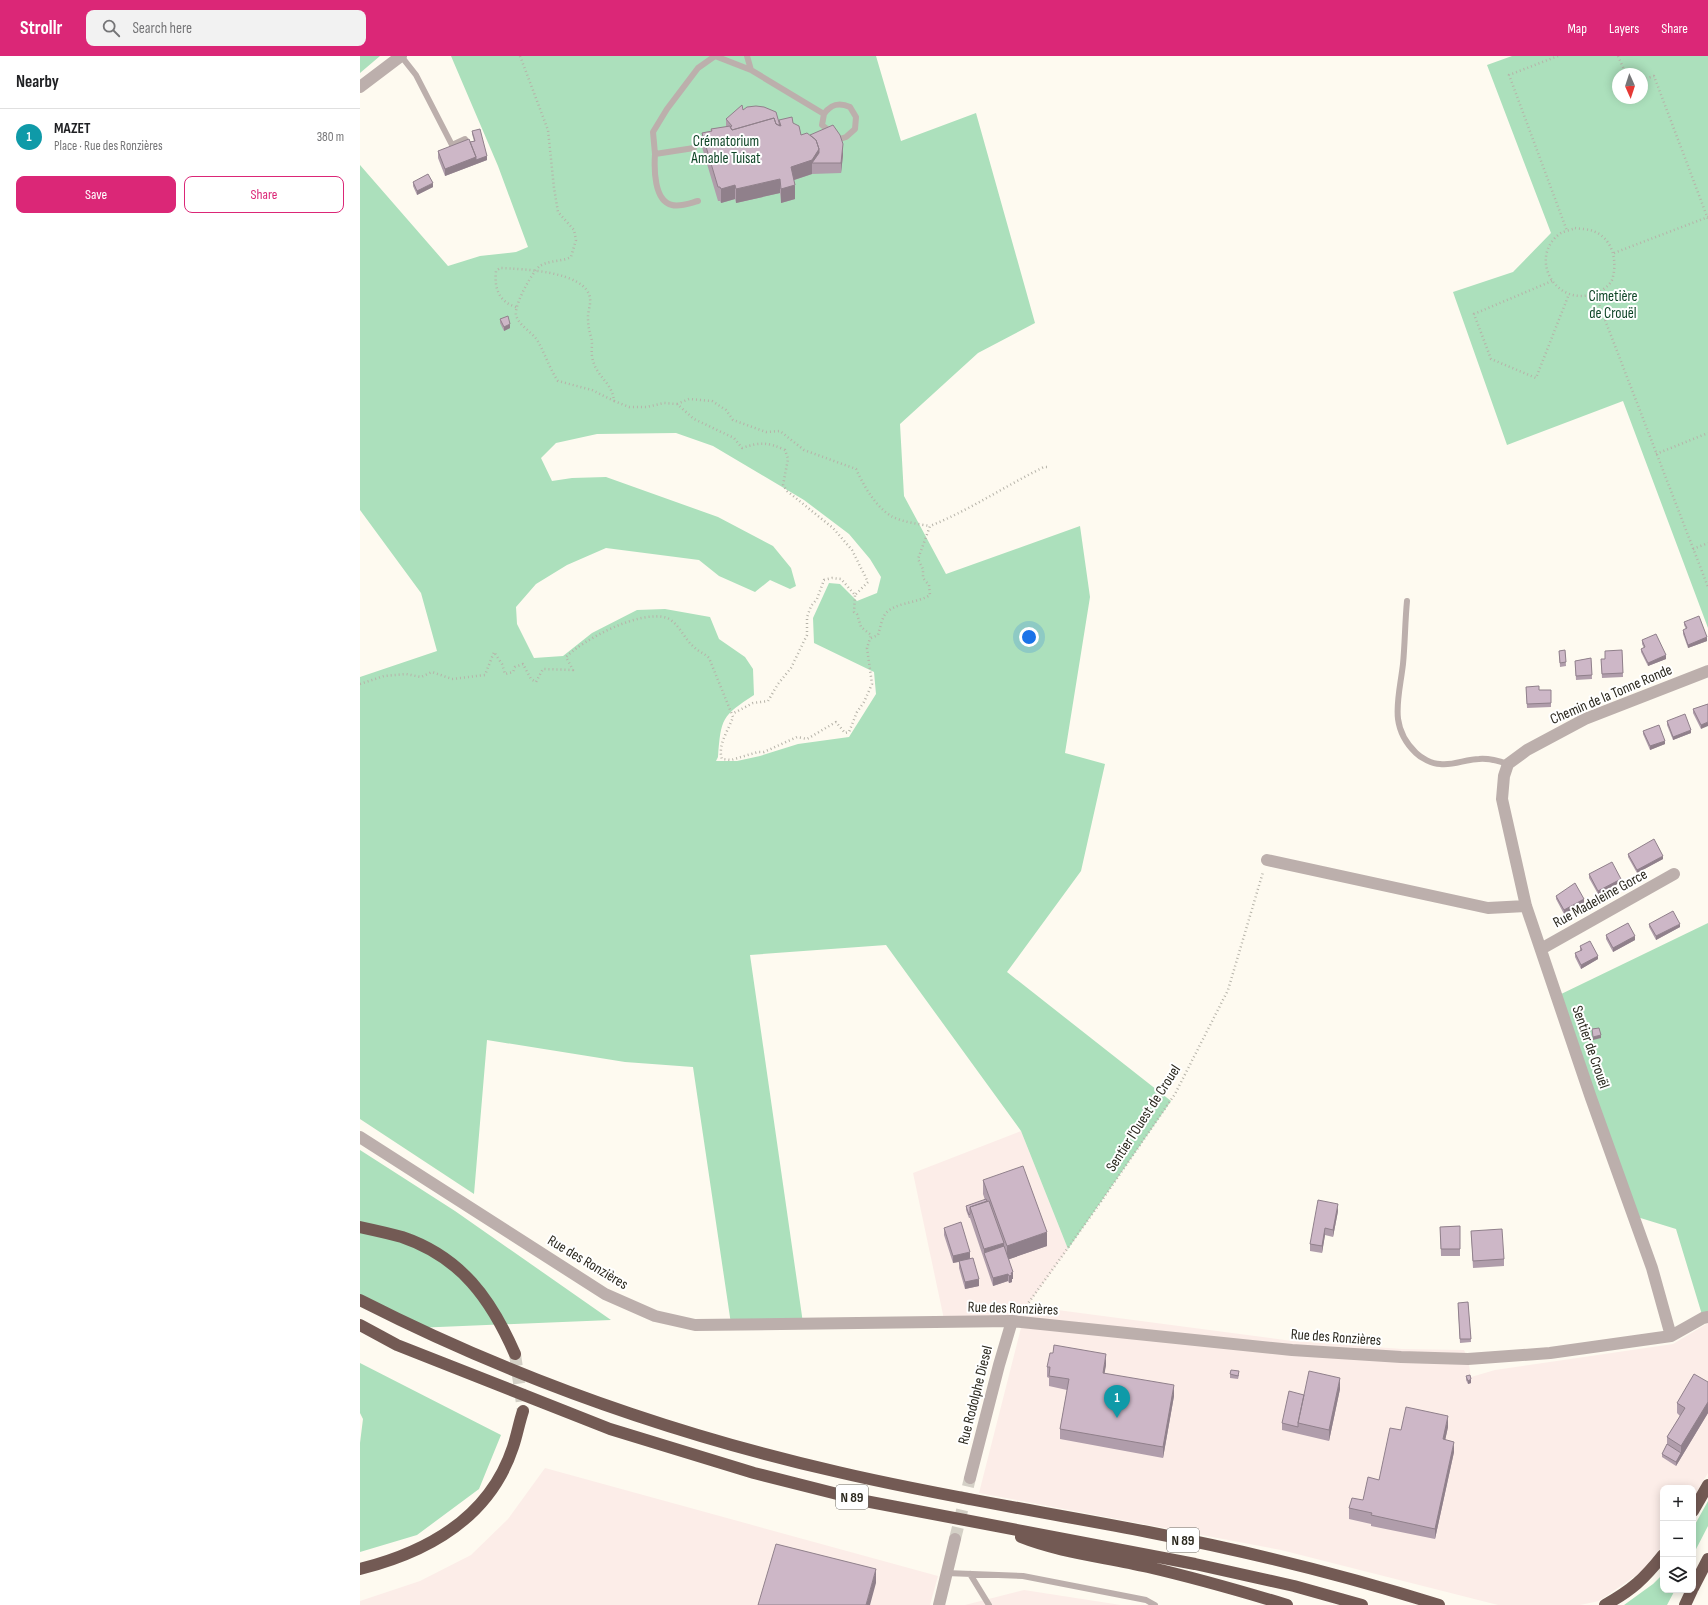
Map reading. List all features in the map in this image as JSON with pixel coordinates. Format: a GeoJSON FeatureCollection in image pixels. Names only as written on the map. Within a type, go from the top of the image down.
{"type":"FeatureCollection","features":[{"type":"Feature","properties":{"kind":"highway"},"geometry":{"type":"LineString","coordinates":[[360,1227],[402,1237],[430,1251],[458,1269],[480,1290],[501,1322],[515,1354]]}},
{"type":"Feature","properties":{"kind":"highway","name":"N 89"},"geometry":{"type":"LineString","coordinates":[[360,1300],[415,1328],[511,1369],[686,1432],[759,1453],[927,1491],[1152,1533],[1274,1560],[1361,1581],[1439,1605]]}},
{"type":"Feature","properties":{"kind":"highway","name":"N 89"},"geometry":{"type":"LineString","coordinates":[[360,1325],[397,1344],[610,1429],[754,1473],[865,1500],[999,1528],[1195,1564],[1294,1586],[1362,1605]]}},
{"type":"Feature","properties":{"kind":"highway"},"geometry":{"type":"LineString","coordinates":[[360,1569],[408,1554],[433,1542],[452,1529],[473,1510],[490,1491],[503,1470],[513,1447],[522,1411]]}},
{"type":"Feature","properties":{"kind":"highway"},"geometry":{"type":"LineString","coordinates":[[1696,1506],[1708,1486]]}},
{"type":"Feature","properties":{"kind":"highway"},"geometry":{"type":"LineString","coordinates":[[999,1528],[1040,1544],[1148,1567],[1287,1605]]}},
{"type":"Feature","properties":{"kind":"highway"},"geometry":{"type":"LineString","coordinates":[[1605,1605],[1623,1595],[1645,1577],[1661,1557]]}},
{"type":"Feature","properties":{"kind":"highway"},"geometry":{"type":"LineString","coordinates":[[1696,1583],[1708,1559]]}},
{"type":"Feature","properties":{"kind":"highway"},"geometry":{"type":"LineString","coordinates":[[1685,1605],[1691,1593]]}},
{"type":"Feature","properties":{"kind":"street"},"geometry":{"type":"LineString","coordinates":[[360,87],[401,56]]}},
{"type":"Feature","properties":{"kind":"street","name":"Chemin de la Tonne Ronde"},"geometry":{"type":"LineString","coordinates":[[1508,764],[1527,750],[1585,719],[1708,671]]}},
{"type":"Feature","properties":{"kind":"street","name":"Sentier de Crouël"},"geometry":{"type":"LineString","coordinates":[[1508,764],[1504,776],[1502,799],[1526,906],[1591,1098],[1652,1268],[1671,1336]]}},
{"type":"Feature","properties":{"kind":"street"},"geometry":{"type":"LineString","coordinates":[[1267,860],[1488,908],[1526,906]]}},
{"type":"Feature","properties":{"kind":"street","name":"Rue Madeleine Gorce"},"geometry":{"type":"LineString","coordinates":[[1541,949],[1674,874]]}},
{"type":"Feature","properties":{"kind":"street","name":"Rue des Ronzières"},"geometry":{"type":"LineString","coordinates":[[360,1137],[604,1294],[655,1316],[695,1324],[1012,1321],[1292,1350],[1401,1358],[1468,1359],[1550,1353],[1671,1336],[1708,1316]]}},
{"type":"Feature","properties":{"kind":"street","name":"Rue Rodolphe Diesel"},"geometry":{"type":"LineString","coordinates":[[970,1478],[1012,1321]]}},
{"type":"Feature","properties":{"kind":"street"},"geometry":{"type":"LineString","coordinates":[[938,1605],[955,1539]]}},
{"type":"Feature","properties":{"kind":"lane"},"geometry":{"type":"LineString","coordinates":[[401,56],[416,75],[452,145],[465,139]]}},
{"type":"Feature","properties":{"kind":"lane"},"geometry":{"type":"LineString","coordinates":[[698,201],[682,205],[672,205],[664,201],[659,191],[654,167],[655,154],[653,132],[667,109],[698,68],[715,56],[751,70],[824,114]]}},
{"type":"Feature","properties":{"kind":"lane"},"geometry":{"type":"LineString","coordinates":[[747,56],[751,70]]}},
{"type":"Feature","properties":{"kind":"lane"},"geometry":{"type":"LineString","coordinates":[[838,104],[850,107],[856,117],[855,129],[851,134],[840,139],[822,125],[824,114],[832,106],[838,104]]}},
{"type":"Feature","properties":{"kind":"lane"},"geometry":{"type":"LineString","coordinates":[[655,154],[694,148]]}},
{"type":"Feature","properties":{"kind":"lane"},"geometry":{"type":"LineString","coordinates":[[1407,601],[1403,664],[1398,698],[1398,726],[1405,742],[1420,757],[1439,764],[1456,764],[1478,758],[1495,760],[1508,764]]}},
{"type":"Feature","properties":{"kind":"lane"},"geometry":{"type":"LineString","coordinates":[[946,1573],[1023,1576],[1146,1600],[1156,1605]]}},
{"type":"Feature","properties":{"kind":"lane"},"geometry":{"type":"LineString","coordinates":[[970,1574],[989,1605]]}},
{"type":"Feature","properties":{"kind":"path"},"geometry":{"type":"LineString","coordinates":[[520,56],[548,130],[558,212],[574,230],[576,240],[571,257],[563,261],[548,262],[535,270],[516,307],[516,316],[520,323],[536,339],[551,371],[558,381],[592,390],[630,407],[647,408],[664,403],[677,404],[689,398],[712,401],[726,410],[733,420],[766,432],[780,431],[804,450],[856,469],[864,486],[878,504],[891,516],[930,526],[954,516],[1008,484],[1044,467],[1049,467]]}},
{"type":"Feature","properties":{"kind":"path"},"geometry":{"type":"LineString","coordinates":[[1558,56],[1509,75],[1567,231]]}},
{"type":"Feature","properties":{"kind":"path"},"geometry":{"type":"LineString","coordinates":[[1618,56],[1623,68]]}},
{"type":"Feature","properties":{"kind":"path"},"geometry":{"type":"LineString","coordinates":[[1614,253],[1708,218],[1654,76],[1648,78]]}},
{"type":"Feature","properties":{"kind":"path"},"geometry":{"type":"LineString","coordinates":[[1575,228],[1593,231],[1603,237],[1614,253],[1615,269],[1611,282],[1601,291],[1589,296],[1562,292],[1552,281],[1548,271],[1546,258],[1550,245],[1561,233],[1575,228]]}},
{"type":"Feature","properties":{"kind":"path"},"geometry":{"type":"LineString","coordinates":[[516,307],[500,297],[496,287],[496,271],[500,268],[535,270],[564,275],[579,282],[588,291],[590,299],[588,331],[592,338],[592,356],[597,373],[608,384],[614,394],[614,401]]}},
{"type":"Feature","properties":{"kind":"path"},"geometry":{"type":"LineString","coordinates":[[1552,281],[1474,314],[1491,359],[1536,378],[1569,294]]}},
{"type":"Feature","properties":{"kind":"path"},"geometry":{"type":"LineString","coordinates":[[1595,294],[1708,587]]}},
{"type":"Feature","properties":{"kind":"path"},"geometry":{"type":"LineString","coordinates":[[677,404],[694,420],[734,438],[742,448],[759,443],[775,445],[785,450],[788,459],[783,486],[787,491],[833,528],[852,550],[868,582],[855,595],[854,612],[857,614],[862,627],[871,635],[871,638]]}},
{"type":"Feature","properties":{"kind":"path"},"geometry":{"type":"LineString","coordinates":[[1656,454],[1708,433]]}},
{"type":"Feature","properties":{"kind":"path"},"geometry":{"type":"LineString","coordinates":[[360,684],[384,676],[406,674],[421,677],[432,672],[452,679],[485,675],[494,652],[502,664],[505,674],[513,672],[515,667],[523,664],[531,679],[536,682],[543,668],[573,670],[566,657],[575,648],[607,630],[653,616],[667,619],[675,624],[694,647],[709,658],[733,717],[723,741],[720,755],[722,759],[725,760],[758,752],[764,752],[797,737],[807,739],[836,722],[845,733],[849,732],[856,712],[864,702],[872,684],[867,648],[871,638],[878,635],[884,617],[891,608],[923,599],[930,595],[929,585],[923,578],[923,569],[918,559],[930,526]]}},
{"type":"Feature","properties":{"kind":"path"},"geometry":{"type":"LineString","coordinates":[[1693,549],[1708,543]]}},
{"type":"Feature","properties":{"kind":"path"},"geometry":{"type":"LineString","coordinates":[[732,714],[753,703],[768,700],[778,684],[791,668],[807,635],[807,617],[811,606],[817,599],[824,580],[832,578],[841,579],[855,595]]}},
{"type":"Feature","properties":{"kind":"path","name":"Sentier l'Ouest de Crouel"},"geometry":{"type":"LineString","coordinates":[[1012,1321],[1026,1306],[1098,1206],[1175,1094],[1228,990],[1267,860]]}},
{"type":"Feature","properties":{"kind":"shaded area"},"geometry":{"type":"Polygon","coordinates":[[[1021,1131],[1068,1249],[1027,1306],[1292,1341],[1402,1349],[1464,1350],[1468,1359],[1471,1377],[1495,1370],[1673,1344],[1708,1323],[1708,1473],[1696,1493],[1696,1485],[1660,1485],[1660,1549],[1641,1572],[1599,1601],[1580,1605],[1498,1605],[1281,1550],[979,1493],[1022,1324],[945,1324],[913,1173],[1021,1131]]]}},
{"type":"Feature","properties":{"kind":"shaded area"},"geometry":{"type":"Polygon","coordinates":[[[545,1468],[938,1576],[930,1605],[360,1605],[360,1601],[420,1581],[471,1555],[508,1519],[545,1468]]]}},
{"type":"Feature","properties":{"kind":"shaded area"},"geometry":{"type":"Polygon","coordinates":[[[1024,1590],[1121,1605],[965,1605],[1024,1590]]]}},
{"type":"Feature","properties":{"kind":"green space"},"geometry":{"type":"Polygon","coordinates":[[[360,56],[380,56],[360,73],[360,56]]]}},
{"type":"Feature","properties":{"kind":"green space","name":"Crématorium Amable Tuisat"},"geometry":{"type":"Polygon","coordinates":[[[451,56],[876,56],[901,141],[976,113],[1035,323],[978,353],[900,424],[904,496],[946,574],[1080,526],[1090,597],[1065,753],[1105,764],[1081,871],[1007,972],[1171,1101],[1068,1249],[1021,1131],[886,945],[750,955],[803,1323],[731,1324],[693,1067],[625,1062],[487,1040],[474,1194],[360,1119],[360,677],[437,651],[421,593],[360,510],[360,165],[448,266],[480,256],[516,252],[528,247],[498,166],[451,56]],[[676,433],[597,434],[556,443],[541,458],[552,481],[572,478],[606,477],[718,517],[773,546],[791,568],[796,586],[790,589],[770,580],[755,592],[719,576],[699,560],[606,548],[567,565],[536,584],[516,607],[517,624],[534,658],[563,656],[592,633],[637,610],[665,609],[710,617],[719,639],[745,657],[753,669],[754,695],[735,708],[725,719],[720,734],[718,757],[716,761],[737,761],[760,756],[798,744],[849,737],[876,694],[874,672],[814,643],[813,618],[829,583],[840,584],[857,601],[877,593],[881,577],[870,559],[849,534],[804,500],[713,446],[676,433]]]}},
{"type":"Feature","properties":{"kind":"green space","name":"Cimetière de Crouël"},"geometry":{"type":"Polygon","coordinates":[[[1512,56],[1708,56],[1708,628],[1623,401],[1507,445],[1453,292],[1513,272],[1551,233],[1487,65],[1512,56]]]}},
{"type":"Feature","properties":{"kind":"green space"},"geometry":{"type":"Polygon","coordinates":[[[1708,923],[1708,1317],[1703,1318],[1676,1229],[1634,1216],[1557,996],[1708,923]]]}},
{"type":"Feature","properties":{"kind":"green space"},"geometry":{"type":"Polygon","coordinates":[[[360,1150],[455,1211],[611,1320],[415,1328],[360,1299],[360,1150]]]}},
{"type":"Feature","properties":{"kind":"green space"},"geometry":{"type":"Polygon","coordinates":[[[360,1363],[501,1435],[479,1489],[417,1535],[360,1552],[360,1443],[363,1419],[360,1413],[360,1363]]]}},
{"type":"Feature","properties":{"kind":"green space"},"geometry":{"type":"Polygon","coordinates":[[[1708,1501],[1708,1526],[1696,1549],[1696,1523],[1708,1501]]]}},
{"type":"Feature","properties":{"kind":"green space"},"geometry":{"type":"Polygon","coordinates":[[[1660,1577],[1660,1593],[1673,1593],[1667,1605],[1624,1605],[1653,1584],[1660,1577]]]}},
{"type":"Feature","properties":{"kind":"building"},"geometry":{"type":"Polygon","coordinates":[[[742,105],[743,110],[747,107],[756,106],[764,107],[776,112],[780,126],[776,124],[774,118],[732,130],[730,127],[732,126],[726,119],[742,105]]]}},
{"type":"Feature","properties":{"kind":"building"},"geometry":{"type":"Polygon","coordinates":[[[792,117],[793,123],[799,126],[801,135],[807,133],[816,140],[819,149],[812,160],[791,167],[795,185],[781,189],[780,179],[736,189],[735,185],[721,189],[718,187],[702,133],[712,131],[711,129],[730,126],[732,130],[774,118],[776,124],[781,126],[779,120],[792,117]]]}},
{"type":"Feature","properties":{"kind":"building"},"geometry":{"type":"Polygon","coordinates":[[[833,125],[840,135],[843,144],[841,163],[812,163],[819,153],[819,149],[816,140],[810,135],[833,125]]]}},
{"type":"Feature","properties":{"kind":"building"},"geometry":{"type":"Polygon","coordinates":[[[480,129],[487,156],[476,160],[470,142],[475,141],[472,131],[480,129]]]}},
{"type":"Feature","properties":{"kind":"building"},"geometry":{"type":"Polygon","coordinates":[[[469,139],[476,157],[445,169],[438,151],[469,139]]]}},
{"type":"Feature","properties":{"kind":"building"},"geometry":{"type":"Polygon","coordinates":[[[428,174],[433,183],[417,191],[413,182],[428,174]]]}},
{"type":"Feature","properties":{"kind":"building"},"geometry":{"type":"Polygon","coordinates":[[[508,316],[510,324],[504,327],[500,319],[508,316]]]}},
{"type":"Feature","properties":{"kind":"building"},"geometry":{"type":"Polygon","coordinates":[[[1699,616],[1707,637],[1688,645],[1683,630],[1687,628],[1684,622],[1699,616]]]}},
{"type":"Feature","properties":{"kind":"building"},"geometry":{"type":"Polygon","coordinates":[[[1656,634],[1666,655],[1648,663],[1641,649],[1645,647],[1642,640],[1656,634]]]}},
{"type":"Feature","properties":{"kind":"building"},"geometry":{"type":"Polygon","coordinates":[[[1565,650],[1566,662],[1560,663],[1559,651],[1565,650]]]}},
{"type":"Feature","properties":{"kind":"building"},"geometry":{"type":"Polygon","coordinates":[[[1622,650],[1623,673],[1602,674],[1601,659],[1605,659],[1605,651],[1622,650]]]}},
{"type":"Feature","properties":{"kind":"building"},"geometry":{"type":"Polygon","coordinates":[[[1591,658],[1592,675],[1576,676],[1575,661],[1591,658]]]}},
{"type":"Feature","properties":{"kind":"building"},"geometry":{"type":"Polygon","coordinates":[[[1539,686],[1539,690],[1551,690],[1551,703],[1527,704],[1526,687],[1539,686]]]}},
{"type":"Feature","properties":{"kind":"building"},"geometry":{"type":"Polygon","coordinates":[[[1708,704],[1708,722],[1701,725],[1693,709],[1708,704]]]}},
{"type":"Feature","properties":{"kind":"building"},"geometry":{"type":"Polygon","coordinates":[[[1685,714],[1691,730],[1673,737],[1667,721],[1685,714]]]}},
{"type":"Feature","properties":{"kind":"building"},"geometry":{"type":"Polygon","coordinates":[[[1659,725],[1665,741],[1650,746],[1643,731],[1659,725]]]}},
{"type":"Feature","properties":{"kind":"building"},"geometry":{"type":"Polygon","coordinates":[[[1654,839],[1663,856],[1637,870],[1628,854],[1654,839]]]}},
{"type":"Feature","properties":{"kind":"building"},"geometry":{"type":"Polygon","coordinates":[[[1612,862],[1621,879],[1598,891],[1589,874],[1612,862]]]}},
{"type":"Feature","properties":{"kind":"building"},"geometry":{"type":"Polygon","coordinates":[[[1575,883],[1584,899],[1564,910],[1556,896],[1575,883]]]}},
{"type":"Feature","properties":{"kind":"building"},"geometry":{"type":"Polygon","coordinates":[[[1673,911],[1680,924],[1656,936],[1649,924],[1673,911]]]}},
{"type":"Feature","properties":{"kind":"building"},"geometry":{"type":"Polygon","coordinates":[[[1628,923],[1635,936],[1613,948],[1606,935],[1628,923]]]}},
{"type":"Feature","properties":{"kind":"building"},"geometry":{"type":"Polygon","coordinates":[[[1590,941],[1598,956],[1581,965],[1575,953],[1582,950],[1580,946],[1590,941]]]}},
{"type":"Feature","properties":{"kind":"building"},"geometry":{"type":"Polygon","coordinates":[[[1599,1028],[1601,1035],[1593,1037],[1592,1029],[1599,1028]]]}},
{"type":"Feature","properties":{"kind":"building"},"geometry":{"type":"Polygon","coordinates":[[[1023,1166],[1047,1232],[1007,1246],[983,1180],[1023,1166]]]}},
{"type":"Feature","properties":{"kind":"building"},"geometry":{"type":"Polygon","coordinates":[[[986,1199],[987,1201],[970,1207],[969,1215],[966,1206],[986,1199]]]}},
{"type":"Feature","properties":{"kind":"building"},"geometry":{"type":"Polygon","coordinates":[[[1318,1200],[1338,1204],[1333,1230],[1325,1228],[1322,1246],[1310,1244],[1318,1200]]]}},
{"type":"Feature","properties":{"kind":"building"},"geometry":{"type":"Polygon","coordinates":[[[989,1201],[1004,1243],[984,1249],[970,1207],[989,1201]]]}},
{"type":"Feature","properties":{"kind":"building"},"geometry":{"type":"Polygon","coordinates":[[[961,1222],[970,1252],[953,1256],[944,1228],[961,1222]]]}},
{"type":"Feature","properties":{"kind":"building"},"geometry":{"type":"Polygon","coordinates":[[[1460,1226],[1460,1249],[1441,1249],[1440,1227],[1460,1226]]]}},
{"type":"Feature","properties":{"kind":"building"},"geometry":{"type":"Polygon","coordinates":[[[1502,1229],[1504,1259],[1473,1261],[1471,1231],[1502,1229]]]}},
{"type":"Feature","properties":{"kind":"building"},"geometry":{"type":"Polygon","coordinates":[[[1004,1246],[1013,1272],[1011,1273],[1012,1275],[1009,1276],[1008,1274],[993,1278],[984,1253],[1004,1246]]]}},
{"type":"Feature","properties":{"kind":"building"},"geometry":{"type":"Polygon","coordinates":[[[973,1258],[979,1279],[965,1282],[959,1261],[973,1258]]]}},
{"type":"Feature","properties":{"kind":"building"},"geometry":{"type":"Polygon","coordinates":[[[1468,1302],[1471,1339],[1460,1339],[1458,1303],[1468,1302]]]}},
{"type":"Feature","properties":{"kind":"building"},"geometry":{"type":"Polygon","coordinates":[[[1054,1345],[1106,1354],[1103,1373],[1174,1385],[1163,1447],[1060,1429],[1069,1379],[1049,1376],[1050,1367],[1047,1367],[1050,1353],[1053,1353],[1054,1345]]]}},
{"type":"Feature","properties":{"kind":"building"},"geometry":{"type":"Polygon","coordinates":[[[1231,1370],[1239,1371],[1238,1376],[1230,1374],[1231,1370]]]}},
{"type":"Feature","properties":{"kind":"building"},"geometry":{"type":"Polygon","coordinates":[[[1309,1371],[1340,1378],[1329,1430],[1298,1423],[1309,1371]]]}},
{"type":"Feature","properties":{"kind":"building"},"geometry":{"type":"Polygon","coordinates":[[[1694,1374],[1708,1382],[1708,1402],[1681,1446],[1667,1437],[1685,1408],[1677,1403],[1694,1374]]]}},
{"type":"Feature","properties":{"kind":"building"},"geometry":{"type":"Polygon","coordinates":[[[1470,1375],[1471,1379],[1468,1381],[1466,1376],[1470,1375]]]}},
{"type":"Feature","properties":{"kind":"building"},"geometry":{"type":"Polygon","coordinates":[[[1289,1391],[1304,1395],[1298,1427],[1282,1423],[1289,1391]]]}},
{"type":"Feature","properties":{"kind":"building"},"geometry":{"type":"Polygon","coordinates":[[[1406,1407],[1448,1416],[1443,1439],[1454,1442],[1435,1529],[1371,1515],[1372,1513],[1349,1508],[1352,1498],[1363,1500],[1368,1477],[1379,1480],[1390,1428],[1401,1430],[1406,1407]]]}},
{"type":"Feature","properties":{"kind":"building"},"geometry":{"type":"Polygon","coordinates":[[[1667,1444],[1681,1453],[1676,1462],[1662,1454],[1667,1444]]]}},
{"type":"Feature","properties":{"kind":"building"},"geometry":{"type":"Polygon","coordinates":[[[776,1544],[876,1569],[866,1605],[758,1605],[776,1544]]]}},
{"type":"Feature","properties":{"kind":"tunnel"},"geometry":{"type":"LineString","coordinates":[[515,1354],[523,1411]]}},
{"type":"Feature","properties":{"kind":"tunnel"},"geometry":{"type":"LineString","coordinates":[[955,1539],[970,1478]]}},
{"type":"Feature","properties":{"kind":"place","name":"MAZET"},"geometry":{"type":"Point","coordinates":[1117,1418]}}]}
